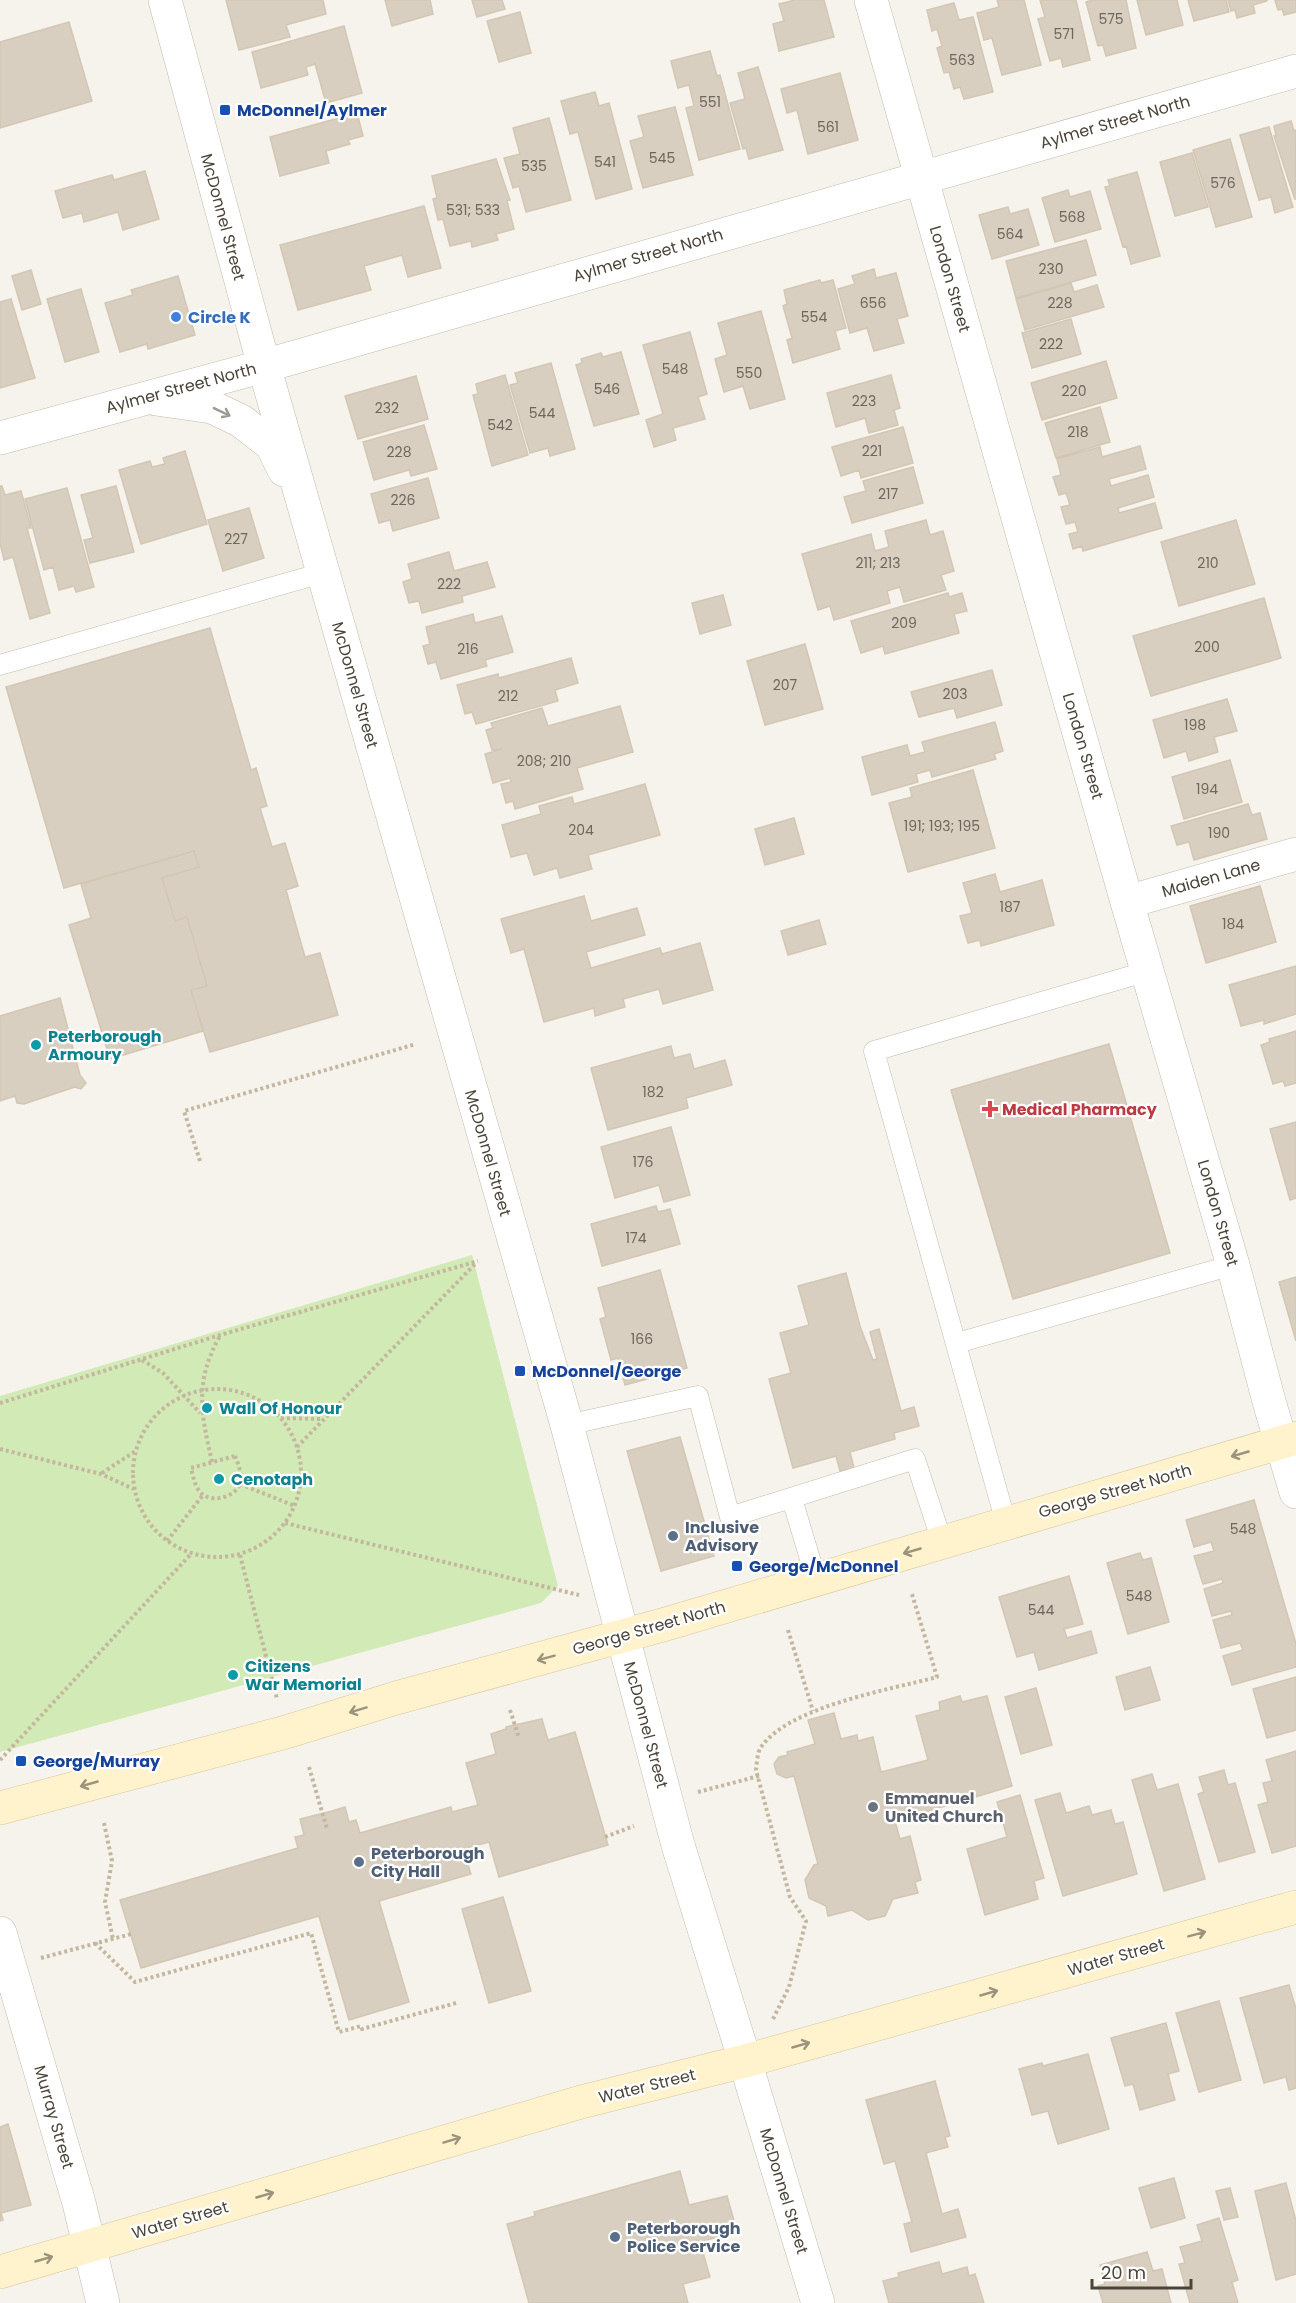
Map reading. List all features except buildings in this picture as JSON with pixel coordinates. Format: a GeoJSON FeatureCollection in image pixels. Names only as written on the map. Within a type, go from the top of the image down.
{"type":"FeatureCollection","features":[{"type":"Feature","properties":{"kind":"main road","name":"George Street North"},"geometry":{"type":"LineString","coordinates":[[0,1808],[286,1732],[1288,1440]]}},
{"type":"Feature","properties":{"kind":"main road","name":"Water Street"},"geometry":{"type":"LineString","coordinates":[[0,2272],[581,2102],[745,2061],[1296,1907]]}},
{"type":"Feature","properties":{"kind":"street","name":"McDonnel Street"},"geometry":{"type":"LineString","coordinates":[[165,0],[322,573],[567,1425],[678,1845],[818,2303]]}},
{"type":"Feature","properties":{"kind":"street","name":"London Street"},"geometry":{"type":"LineString","coordinates":[[871,0],[1126,902],[1233,1265],[1288,1440],[1296,1492]]}},
{"type":"Feature","properties":{"kind":"street","name":"Aylmer Street North"},"geometry":{"type":"LineString","coordinates":[[0,438],[264,366],[921,176],[1296,71]]}},
{"type":"Feature","properties":{"kind":"street"},"geometry":{"type":"LineString","coordinates":[[144,397],[212,407],[241,421],[272,445],[310,529]]}},
{"type":"Feature","properties":{"kind":"street","name":"Maiden Lane"},"geometry":{"type":"LineString","coordinates":[[1126,902],[1296,854]]}},
{"type":"Feature","properties":{"kind":"street","name":"Murray Street"},"geometry":{"type":"LineString","coordinates":[[0,1933],[80,2203],[88,2246],[103,2303]]}},
{"type":"Feature","properties":{"kind":"lane"},"geometry":{"type":"LineString","coordinates":[[0,665],[322,573]]}},
{"type":"Feature","properties":{"kind":"lane"},"geometry":{"type":"LineString","coordinates":[[1006,1523],[874,1051],[1148,971]]}},
{"type":"Feature","properties":{"kind":"lane"},"geometry":{"type":"LineString","coordinates":[[957,1343],[1233,1265]]}},
{"type":"Feature","properties":{"kind":"lane"},"geometry":{"type":"LineString","coordinates":[[567,1425],[698,1396],[730,1517],[915,1459],[942,1542]]}},
{"type":"Feature","properties":{"kind":"lane"},"geometry":{"type":"LineString","coordinates":[[792,1499],[816,1579]]}},
{"type":"Feature","properties":{"kind":"path"},"geometry":{"type":"LineString","coordinates":[[200,1161],[184,1111],[416,1044]]}},
{"type":"Feature","properties":{"kind":"path"},"geometry":{"type":"LineString","coordinates":[[0,1403],[220,1335],[478,1261],[436,1307],[322,1419],[297,1447]]}},
{"type":"Feature","properties":{"kind":"path"},"geometry":{"type":"LineString","coordinates":[[212,1462],[201,1414],[206,1359],[220,1335]]}},
{"type":"Feature","properties":{"kind":"path"},"geometry":{"type":"LineString","coordinates":[[141,1360],[163,1373],[201,1414]]}},
{"type":"Feature","properties":{"kind":"path"},"geometry":{"type":"LineString","coordinates":[[204,1390],[229,1391],[254,1398],[280,1418],[297,1447],[301,1477],[295,1506],[285,1523],[265,1543],[240,1555],[215,1558],[191,1554],[167,1541],[152,1527],[141,1509],[135,1489],[133,1469],[137,1450],[154,1418],[184,1396],[204,1390]]}},
{"type":"Feature","properties":{"kind":"path"},"geometry":{"type":"LineString","coordinates":[[280,1418],[322,1419]]}},
{"type":"Feature","properties":{"kind":"path"},"geometry":{"type":"LineString","coordinates":[[0,1449],[101,1474],[135,1489]]}},
{"type":"Feature","properties":{"kind":"path"},"geometry":{"type":"LineString","coordinates":[[101,1474],[137,1450]]}},
{"type":"Feature","properties":{"kind":"path"},"geometry":{"type":"LineString","coordinates":[[235,1456],[240,1484],[226,1496],[217,1498],[203,1495],[191,1468],[235,1456]]}},
{"type":"Feature","properties":{"kind":"path"},"geometry":{"type":"LineString","coordinates":[[240,1484],[295,1506]]}},
{"type":"Feature","properties":{"kind":"path"},"geometry":{"type":"LineString","coordinates":[[167,1541],[203,1495]]}},
{"type":"Feature","properties":{"kind":"path"},"geometry":{"type":"LineString","coordinates":[[285,1523],[576,1596],[610,1590]]}},
{"type":"Feature","properties":{"kind":"path"},"geometry":{"type":"LineString","coordinates":[[0,1761],[191,1554]]}},
{"type":"Feature","properties":{"kind":"path"},"geometry":{"type":"LineString","coordinates":[[240,1555],[286,1732]]}},
{"type":"Feature","properties":{"kind":"path"},"geometry":{"type":"LineString","coordinates":[[770,2025],[789,1987],[806,1921],[790,1897],[756,1770],[760,1749],[785,1724],[813,1712],[937,1677],[912,1594]]}},
{"type":"Feature","properties":{"kind":"path"},"geometry":{"type":"LineString","coordinates":[[788,1630],[813,1712]]}},
{"type":"Feature","properties":{"kind":"path"},"geometry":{"type":"LineString","coordinates":[[510,1710],[519,1738]]}},
{"type":"Feature","properties":{"kind":"path"},"geometry":{"type":"LineString","coordinates":[[309,1767],[327,1829]]}},
{"type":"Feature","properties":{"kind":"path"},"geometry":{"type":"LineString","coordinates":[[697,1792],[759,1776]]}},
{"type":"Feature","properties":{"kind":"path"},"geometry":{"type":"LineString","coordinates":[[104,1823],[112,1861],[105,1902],[113,1938]]}},
{"type":"Feature","properties":{"kind":"path"},"geometry":{"type":"LineString","coordinates":[[605,1837],[634,1826]]}},
{"type":"Feature","properties":{"kind":"path"},"geometry":{"type":"LineString","coordinates":[[95,1943],[135,1982],[311,1933],[339,2032],[361,2026],[362,2029],[456,2003]]}},
{"type":"Feature","properties":{"kind":"path"},"geometry":{"type":"LineString","coordinates":[[40,1959],[130,1934]]}},
{"type":"Feature","properties":{"kind":"green space"},"geometry":{"type":"Polygon","coordinates":[[[472,1255],[558,1586],[541,1603],[0,1752],[0,1396],[472,1255]]]}},
{"type":"Feature","properties":{"kind":"place","name":"McDonnel/Aylmer"},"geometry":{"type":"Point","coordinates":[225,110]}},
{"type":"Feature","properties":{"kind":"place","name":"Circle K"},"geometry":{"type":"Point","coordinates":[176,317]}},
{"type":"Feature","properties":{"kind":"place","name":"Peterborough Armoury"},"geometry":{"type":"Point","coordinates":[36,1045]}},
{"type":"Feature","properties":{"kind":"place","name":"Medical Pharmacy"},"geometry":{"type":"Point","coordinates":[990,1109]}},
{"type":"Feature","properties":{"kind":"place","name":"McDonnel/George"},"geometry":{"type":"Point","coordinates":[520,1371]}},
{"type":"Feature","properties":{"kind":"place","name":"Wall Of Honour"},"geometry":{"type":"Point","coordinates":[207,1408]}},
{"type":"Feature","properties":{"kind":"place","name":"Cenotaph"},"geometry":{"type":"Point","coordinates":[219,1479]}},
{"type":"Feature","properties":{"kind":"place","name":"Inclusive Advisory"},"geometry":{"type":"Point","coordinates":[673,1536]}},
{"type":"Feature","properties":{"kind":"place","name":"George/McDonnel"},"geometry":{"type":"Point","coordinates":[737,1566]}},
{"type":"Feature","properties":{"kind":"place","name":"Citizens War Memorial"},"geometry":{"type":"Point","coordinates":[233,1675]}},
{"type":"Feature","properties":{"kind":"place","name":"George/Murray"},"geometry":{"type":"Point","coordinates":[21,1761]}},
{"type":"Feature","properties":{"kind":"place","name":"Emmanuel United Church"},"geometry":{"type":"Point","coordinates":[873,1807]}},
{"type":"Feature","properties":{"kind":"place","name":"Peterborough City Hall"},"geometry":{"type":"Point","coordinates":[359,1862]}},
{"type":"Feature","properties":{"kind":"place","name":"Peterborough Police Service"},"geometry":{"type":"Point","coordinates":[615,2237]}}]}
